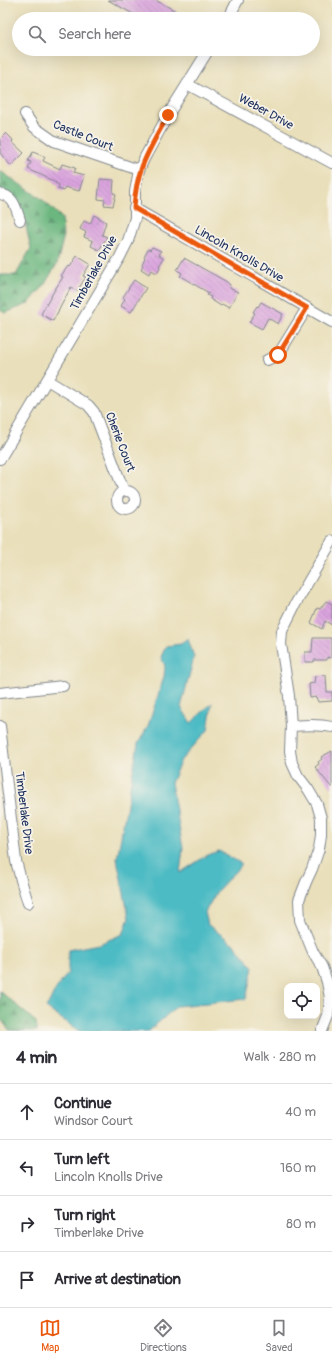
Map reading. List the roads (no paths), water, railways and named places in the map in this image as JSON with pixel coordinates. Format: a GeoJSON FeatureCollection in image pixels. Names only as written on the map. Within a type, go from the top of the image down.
{"type":"FeatureCollection","features":[{"type":"Feature","properties":{"kind":"street"},"geometry":{"type":"LineString","coordinates":[[232,12],[238,0]]}},
{"type":"Feature","properties":{"kind":"street","name":"Timberlake Drive"},"geometry":{"type":"LineString","coordinates":[[0,459],[120,257],[128,241],[135,218],[135,192],[139,170],[187,84],[205,56]]}},
{"type":"Feature","properties":{"kind":"street","name":"Weber Drive"},"geometry":{"type":"LineString","coordinates":[[187,84],[332,163]]}},
{"type":"Feature","properties":{"kind":"street","name":"Castle Court"},"geometry":{"type":"LineString","coordinates":[[25,114],[34,127],[54,141],[139,170]]}},
{"type":"Feature","properties":{"kind":"street"},"geometry":{"type":"LineString","coordinates":[[0,194],[7,195],[12,199],[20,220]]}},
{"type":"Feature","properties":{"kind":"street","name":"Lincoln Knolls Drive"},"geometry":{"type":"LineString","coordinates":[[134,208],[332,322]]}},
{"type":"Feature","properties":{"kind":"street"},"geometry":{"type":"LineString","coordinates":[[267,360],[278,355],[307,308]]}},
{"type":"Feature","properties":{"kind":"street","name":"Cherie Court"},"geometry":{"type":"LineString","coordinates":[[47,380],[88,405],[94,412],[124,491]]}},
{"type":"Feature","properties":{"kind":"street"},"geometry":{"type":"LineString","coordinates":[[322,1031],[328,1016],[330,998],[327,982],[322,967],[313,952],[300,920],[300,900],[319,849],[321,818],[317,804],[298,776],[292,763],[290,751],[290,696],[281,644],[282,631],[296,603],[332,541]]}},
{"type":"Feature","properties":{"kind":"street"},"geometry":{"type":"LineString","coordinates":[[0,693],[63,686]]}},
{"type":"Feature","properties":{"kind":"street"},"geometry":{"type":"LineString","coordinates":[[291,726],[323,725],[332,727]]}},
{"type":"Feature","properties":{"kind":"street","name":"Timberlake Drive"},"geometry":{"type":"LineString","coordinates":[[0,726],[16,860],[28,903]]}},
{"type":"Feature","properties":{"kind":"water"},"geometry":{"type":"Polygon","coordinates":[[[188,639],[194,657],[181,707],[191,723],[212,703],[208,730],[181,760],[171,783],[183,848],[180,873],[207,855],[219,851],[242,864],[217,891],[205,912],[208,925],[235,945],[253,967],[246,999],[177,1006],[149,1031],[79,1031],[46,1008],[56,989],[68,973],[68,950],[99,944],[123,934],[129,918],[117,859],[138,744],[148,726],[164,677],[165,666],[161,657],[166,646],[181,644],[188,639]]]}}]}
